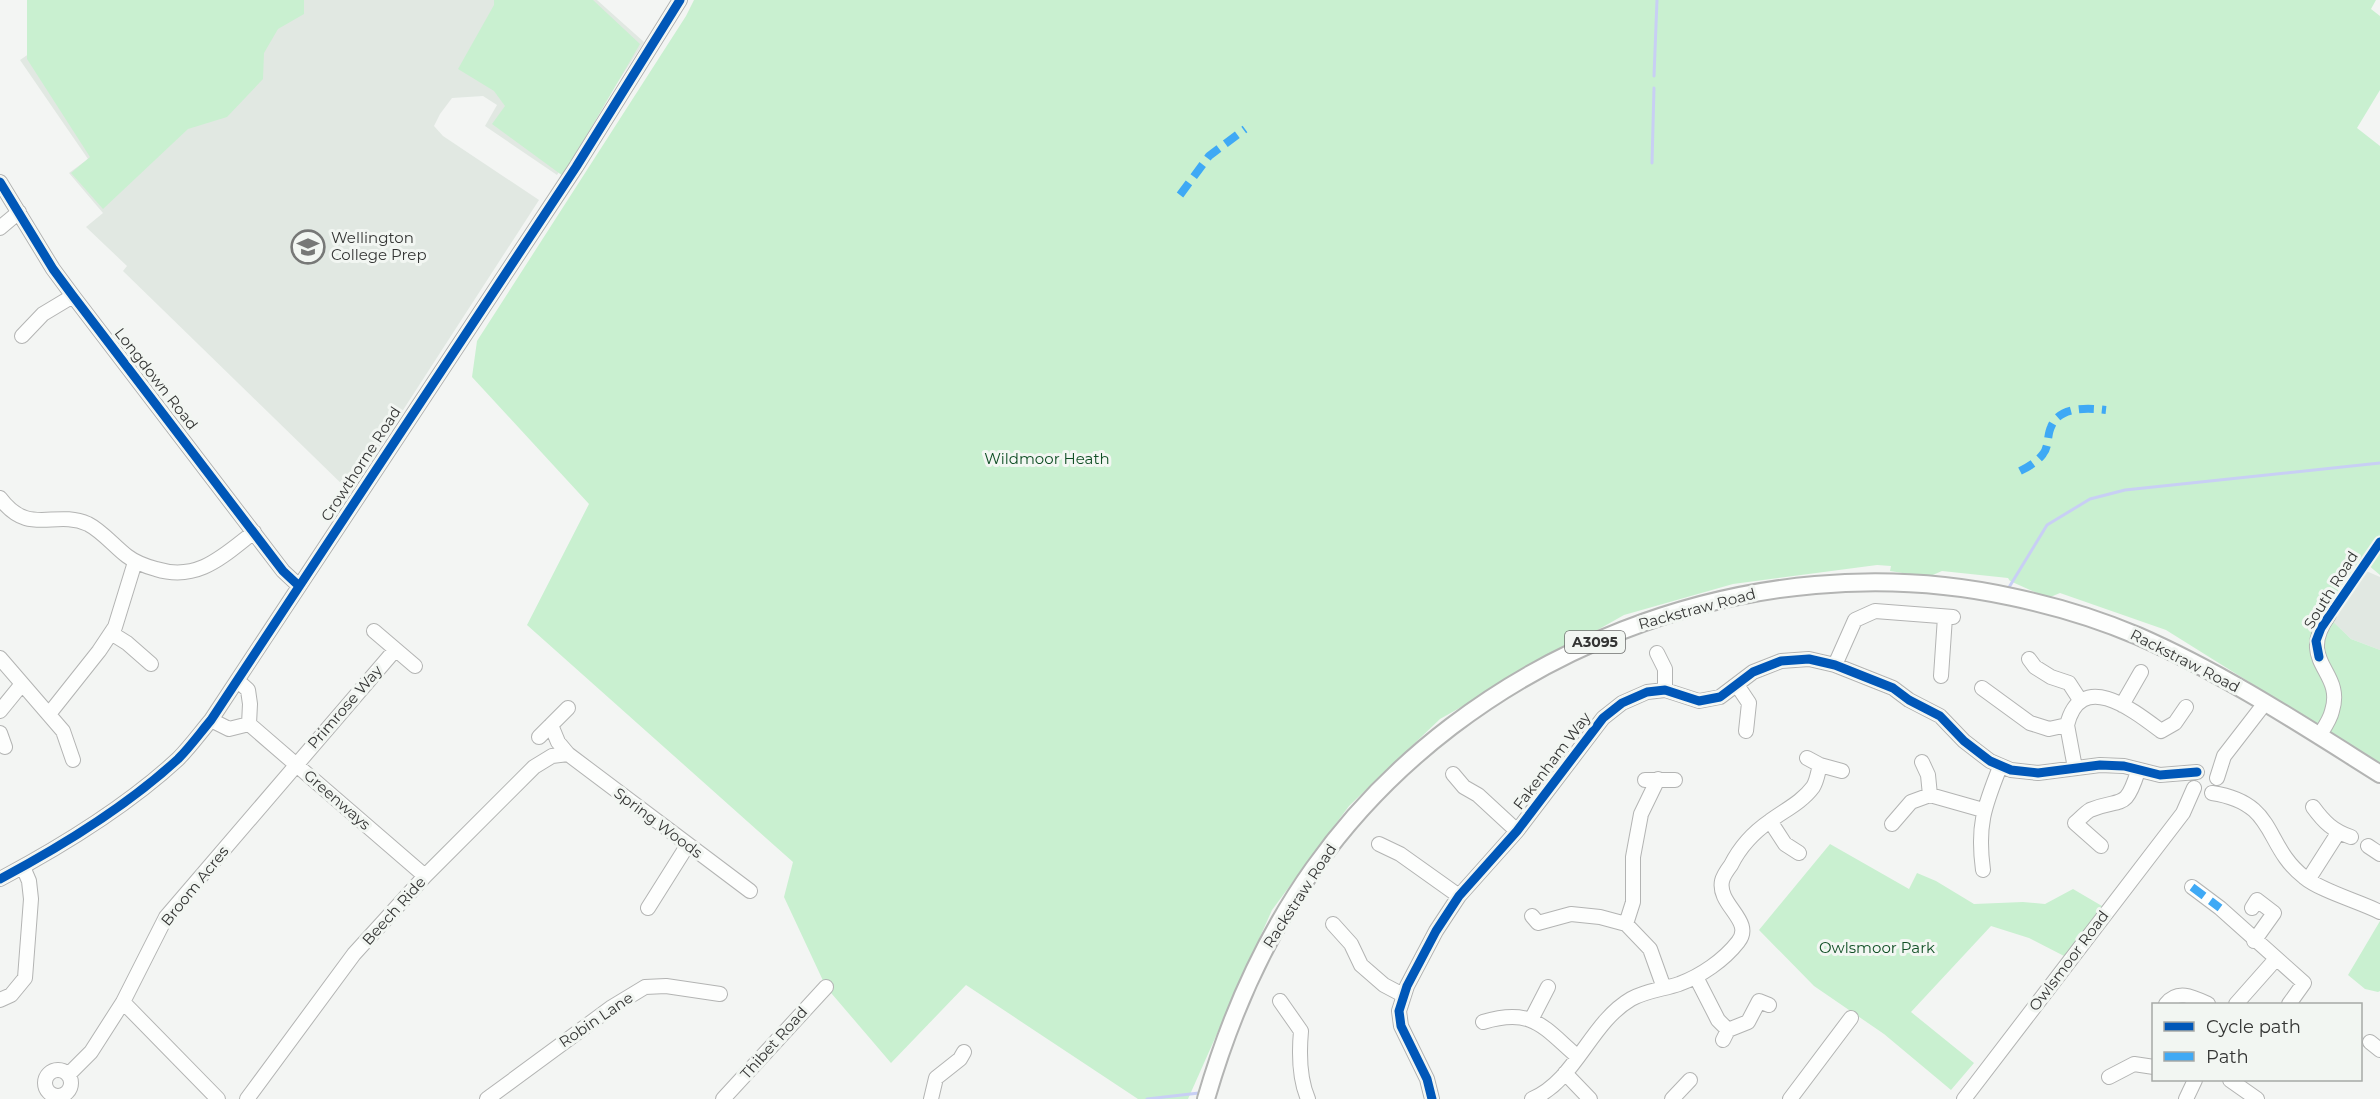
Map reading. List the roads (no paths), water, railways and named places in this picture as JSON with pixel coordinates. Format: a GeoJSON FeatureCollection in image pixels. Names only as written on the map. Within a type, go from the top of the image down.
{"type":"FeatureCollection","features":[{"type":"Feature","properties":{"kind":"main road","name":"Rackstraw Road"},"geometry":{"type":"LineString","coordinates":[[1206,1099],[1232,1018],[1271,938],[1313,869],[1372,798],[1424,748],[1475,708],[1504,689],[1581,648],[1646,622],[1721,600],[1799,587],[1889,584],[1960,589],[2019,599],[2118,628],[2165,649],[2265,703],[2380,774]]}},
{"type":"Feature","properties":{"kind":"street","name":"Crowthorne Road"},"geometry":{"type":"LineString","coordinates":[[0,879],[93,823],[142,789],[180,757],[211,720],[576,167],[680,0]]}},
{"type":"Feature","properties":{"kind":"street","name":"Longdown Road"},"geometry":{"type":"LineString","coordinates":[[0,182],[53,269],[283,571],[299,586]]}},
{"type":"Feature","properties":{"kind":"street"},"geometry":{"type":"LineString","coordinates":[[0,228],[19,212]]}},
{"type":"Feature","properties":{"kind":"street"},"geometry":{"type":"LineString","coordinates":[[22,336],[43,314],[73,296]]}},
{"type":"Feature","properties":{"kind":"street"},"geometry":{"type":"LineString","coordinates":[[0,498],[16,515],[32,521],[71,520],[89,525],[135,562],[169,573],[196,571],[214,562],[254,532]]}},
{"type":"Feature","properties":{"kind":"street"},"geometry":{"type":"LineString","coordinates":[[49,714],[111,633],[135,562]]}},
{"type":"Feature","properties":{"kind":"street"},"geometry":{"type":"LineString","coordinates":[[1835,665],[1855,620],[1875,611],[1949,617],[1941,676]]}},
{"type":"Feature","properties":{"kind":"street","name":"South Road"},"geometry":{"type":"LineString","coordinates":[[2319,736],[2333,710],[2332,683],[2319,657],[2316,645],[2320,628],[2329,615]]}},
{"type":"Feature","properties":{"kind":"street"},"geometry":{"type":"LineString","coordinates":[[374,632],[415,666]]}},
{"type":"Feature","properties":{"kind":"street"},"geometry":{"type":"LineString","coordinates":[[111,633],[127,643],[151,664]]}},
{"type":"Feature","properties":{"kind":"street","name":"Primrose Way"},"geometry":{"type":"LineString","coordinates":[[296,765],[395,650]]}},
{"type":"Feature","properties":{"kind":"street"},"geometry":{"type":"LineString","coordinates":[[1657,653],[1665,669],[1665,690],[1699,701],[1720,698],[1753,672],[1781,662],[1809,660],[1835,665],[1893,688],[1940,716],[1964,741],[2000,767],[2038,773],[2112,766],[2124,766],[2138,771],[2175,776],[2199,771],[2212,772],[2214,787]]}},
{"type":"Feature","properties":{"kind":"street"},"geometry":{"type":"LineString","coordinates":[[0,658],[63,731],[73,760]]}},
{"type":"Feature","properties":{"kind":"street"},"geometry":{"type":"LineString","coordinates":[[2029,659],[2035,667],[2051,677],[2068,683],[2080,700]]}},
{"type":"Feature","properties":{"kind":"street"},"geometry":{"type":"LineString","coordinates":[[2122,705],[2141,672]]}},
{"type":"Feature","properties":{"kind":"street"},"geometry":{"type":"LineString","coordinates":[[211,720],[229,729],[249,724],[248,690],[238,681]]}},
{"type":"Feature","properties":{"kind":"street"},"geometry":{"type":"LineString","coordinates":[[0,711],[22,684]]}},
{"type":"Feature","properties":{"kind":"street"},"geometry":{"type":"LineString","coordinates":[[1737,685],[1749,703],[1746,730]]}},
{"type":"Feature","properties":{"kind":"street"},"geometry":{"type":"LineString","coordinates":[[1982,688],[2030,723],[2049,729],[2067,726]]}},
{"type":"Feature","properties":{"kind":"street","name":"Fakenham Way"},"geometry":{"type":"LineString","coordinates":[[1432,1099],[1426,1079],[1401,1026],[1399,1011],[1403,994],[1436,932],[1459,896],[1517,831],[1603,718],[1622,703],[1647,693],[1665,690]]}},
{"type":"Feature","properties":{"kind":"street"},"geometry":{"type":"LineString","coordinates":[[2075,768],[2067,726],[2071,710],[2080,700],[2097,696],[2122,705],[2161,731],[2175,723],[2186,707]]}},
{"type":"Feature","properties":{"kind":"street"},"geometry":{"type":"LineString","coordinates":[[2175,776],[2200,794],[2214,787],[2224,756],[2265,703]]}},
{"type":"Feature","properties":{"kind":"street"},"geometry":{"type":"LineString","coordinates":[[539,737],[568,708]]}},
{"type":"Feature","properties":{"kind":"street","name":"Greenways"},"geometry":{"type":"LineString","coordinates":[[249,724],[425,876]]}},
{"type":"Feature","properties":{"kind":"street","name":"Spring Woods"},"geometry":{"type":"LineString","coordinates":[[551,725],[558,742],[568,754],[687,846],[750,891]]}},
{"type":"Feature","properties":{"kind":"street"},"geometry":{"type":"LineString","coordinates":[[0,733],[5,747]]}},
{"type":"Feature","properties":{"kind":"street"},"geometry":{"type":"LineString","coordinates":[[552,756],[558,742]]}},
{"type":"Feature","properties":{"kind":"street","name":"Beech Ride"},"geometry":{"type":"LineString","coordinates":[[248,1099],[354,954],[425,876],[534,767],[552,756],[568,754]]}},
{"type":"Feature","properties":{"kind":"street"},"geometry":{"type":"LineString","coordinates":[[2194,788],[2193,779],[2199,771],[2224,756]]}},
{"type":"Feature","properties":{"kind":"street"},"geometry":{"type":"LineString","coordinates":[[1807,758],[1820,765],[1842,771]]}},
{"type":"Feature","properties":{"kind":"street"},"geometry":{"type":"LineString","coordinates":[[1922,762],[1928,776],[1930,795]]}},
{"type":"Feature","properties":{"kind":"street","name":"Broom Acres"},"geometry":{"type":"LineString","coordinates":[[68,1075],[91,1052],[123,1002],[166,917],[296,765]]}},
{"type":"Feature","properties":{"kind":"street"},"geometry":{"type":"LineString","coordinates":[[1532,1099],[1541,1095],[1565,1073],[1601,1026],[1631,999],[1696,977],[1723,957],[1740,940],[1743,928],[1741,920],[1724,901],[1722,881],[1734,859],[1754,833],[1803,798],[1815,784],[1820,765]]}},
{"type":"Feature","properties":{"kind":"street"},"geometry":{"type":"LineString","coordinates":[[1983,870],[1980,844],[1983,810],[2000,767]]}},
{"type":"Feature","properties":{"kind":"street"},"geometry":{"type":"LineString","coordinates":[[2101,846],[2075,823],[2089,811],[2119,803],[2131,791],[2138,771]]}},
{"type":"Feature","properties":{"kind":"street"},"geometry":{"type":"LineString","coordinates":[[1453,774],[1464,787],[1478,795],[1517,831]]}},
{"type":"Feature","properties":{"kind":"street"},"geometry":{"type":"LineString","coordinates":[[1626,924],[1633,902],[1633,857],[1641,814],[1652,780],[1675,780]]}},
{"type":"Feature","properties":{"kind":"street"},"geometry":{"type":"LineString","coordinates":[[2214,787],[2254,810],[2265,821],[2295,869],[2308,880],[2380,912]]}},
{"type":"Feature","properties":{"kind":"street","name":"Owlsmoor Road"},"geometry":{"type":"LineString","coordinates":[[2174,823],[2214,787]]}},
{"type":"Feature","properties":{"kind":"street","name":"Owlsmoor Road"},"geometry":{"type":"LineString","coordinates":[[1964,1099],[2174,823],[2187,805],[2194,788]]}},
{"type":"Feature","properties":{"kind":"street"},"geometry":{"type":"LineString","coordinates":[[1892,824],[1911,802],[1930,795],[1983,810]]}},
{"type":"Feature","properties":{"kind":"street"},"geometry":{"type":"LineString","coordinates":[[2308,880],[2345,835],[2325,824],[2313,807]]}},
{"type":"Feature","properties":{"kind":"street"},"geometry":{"type":"LineString","coordinates":[[1770,821],[1785,844],[1799,853]]}},
{"type":"Feature","properties":{"kind":"street"},"geometry":{"type":"LineString","coordinates":[[1379,844],[1400,854],[1459,896]]}},
{"type":"Feature","properties":{"kind":"street"},"geometry":{"type":"LineString","coordinates":[[648,908],[687,846]]}},
{"type":"Feature","properties":{"kind":"street"},"geometry":{"type":"LineString","coordinates":[[0,1000],[11,995],[25,978],[31,899],[29,880],[23,867]]}},
{"type":"Feature","properties":{"kind":"street"},"geometry":{"type":"LineString","coordinates":[[2192,888],[2220,908],[2275,960],[2304,983],[2290,1003]]}},
{"type":"Feature","properties":{"kind":"street"},"geometry":{"type":"LineString","coordinates":[[2252,908],[2257,900],[2274,913],[2254,941]]}},
{"type":"Feature","properties":{"kind":"street"},"geometry":{"type":"LineString","coordinates":[[1532,916],[1538,923],[1571,914],[1600,917],[1626,924],[1650,949],[1664,988]]}},
{"type":"Feature","properties":{"kind":"street"},"geometry":{"type":"LineString","coordinates":[[1333,924],[1351,944],[1361,965],[1384,985],[1403,994]]}},
{"type":"Feature","properties":{"kind":"street"},"geometry":{"type":"LineString","coordinates":[[2238,1003],[2275,960]]}},
{"type":"Feature","properties":{"kind":"street"},"geometry":{"type":"LineString","coordinates":[[1696,977],[1725,1035],[1748,1022],[1759,1001],[1769,1005]]}},
{"type":"Feature","properties":{"kind":"street","name":"Robin Lane"},"geometry":{"type":"LineString","coordinates":[[486,1099],[612,1007],[645,987],[666,986],[720,994]]}},
{"type":"Feature","properties":{"kind":"street","name":"Thibet Road"},"geometry":{"type":"LineString","coordinates":[[723,1099],[826,987]]}},
{"type":"Feature","properties":{"kind":"street"},"geometry":{"type":"LineString","coordinates":[[1531,1020],[1548,987]]}},
{"type":"Feature","properties":{"kind":"street"},"geometry":{"type":"LineString","coordinates":[[2167,1003],[2170,998],[2180,995],[2191,996],[2204,1003]]}},
{"type":"Feature","properties":{"kind":"street"},"geometry":{"type":"LineString","coordinates":[[1280,1001],[1301,1031],[1299,1052],[1308,1099]]}},
{"type":"Feature","properties":{"kind":"street"},"geometry":{"type":"LineString","coordinates":[[123,1002],[218,1099]]}},
{"type":"Feature","properties":{"kind":"street"},"geometry":{"type":"LineString","coordinates":[[1484,1022],[1504,1016],[1521,1016],[1540,1024],[1578,1057]]}},
{"type":"Feature","properties":{"kind":"street"},"geometry":{"type":"LineString","coordinates":[[1790,1099],[1851,1018]]}},
{"type":"Feature","properties":{"kind":"street"},"geometry":{"type":"LineString","coordinates":[[932,1099],[936,1078],[960,1059],[964,1052]]}},
{"type":"Feature","properties":{"kind":"street"},"geometry":{"type":"LineString","coordinates":[[2109,1077],[2134,1064],[2152,1067]]}},
{"type":"Feature","properties":{"kind":"street"},"geometry":{"type":"LineString","coordinates":[[1565,1073],[1590,1099]]}},
{"type":"Feature","properties":{"kind":"street"},"geometry":{"type":"LineString","coordinates":[[1672,1099],[1690,1080]]}},
{"type":"Feature","properties":{"kind":"street"},"geometry":{"type":"LineString","coordinates":[[2231,1081],[2257,1099]]}},
{"type":"Feature","properties":{"kind":"waterway"},"geometry":{"type":"LineString","coordinates":[[1654,76],[1657,0]]}},
{"type":"Feature","properties":{"kind":"waterway"},"geometry":{"type":"LineString","coordinates":[[1652,163],[1654,88]]}},
{"type":"Feature","properties":{"kind":"waterway"},"geometry":{"type":"LineString","coordinates":[[2008,589],[2047,525],[2090,499],[2125,490],[2380,463]]}},
{"type":"Feature","properties":{"kind":"waterway"},"geometry":{"type":"LineString","coordinates":[[1147,1099],[1199,1093]]}},
{"type":"Feature","properties":{"kind":"place","name":"Wellington College Prep"},"geometry":{"type":"Point","coordinates":[308,247]}},
{"type":"Feature","properties":{"kind":"park label","name":"Wildmoor Heath"},"geometry":{"type":"Point","coordinates":[1047,459]}},
{"type":"Feature","properties":{"kind":"park label","name":"Owlsmoor Park"},"geometry":{"type":"Point","coordinates":[1877,948]}}]}
